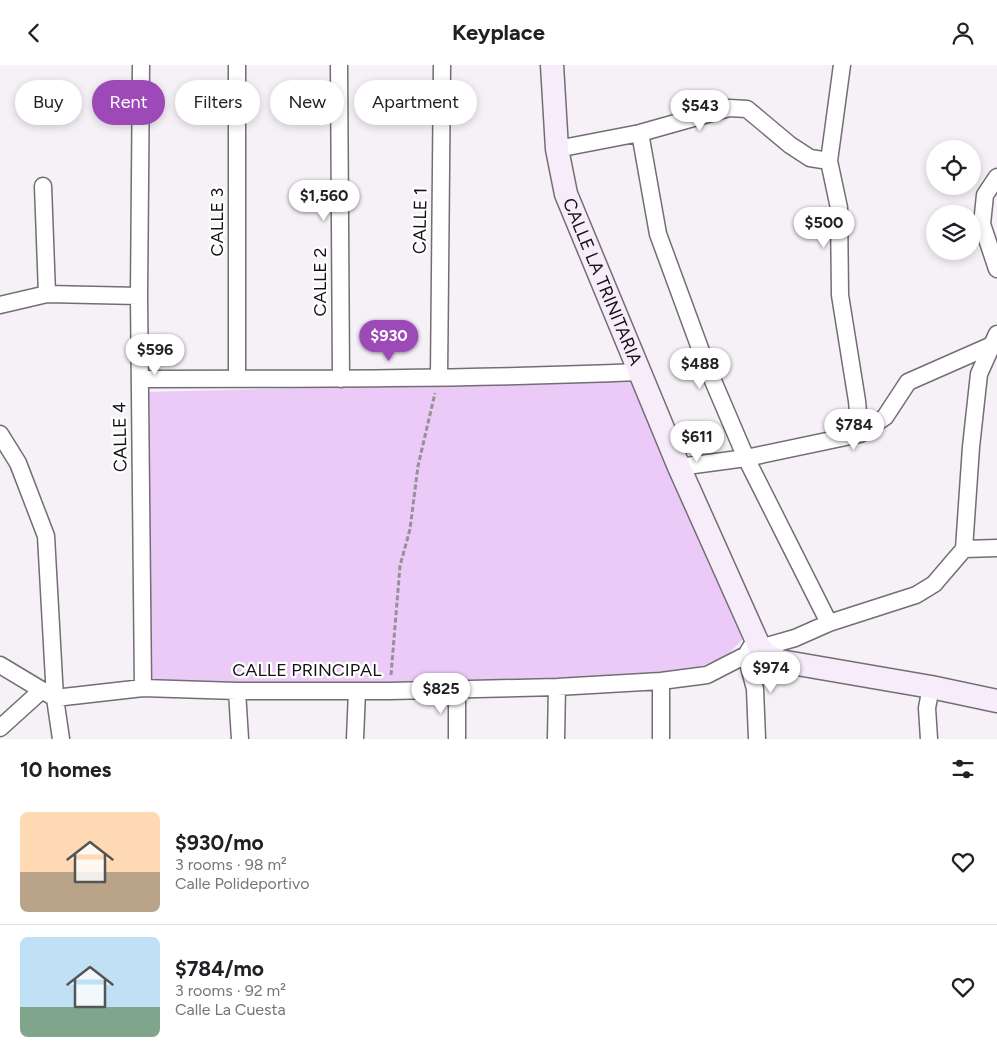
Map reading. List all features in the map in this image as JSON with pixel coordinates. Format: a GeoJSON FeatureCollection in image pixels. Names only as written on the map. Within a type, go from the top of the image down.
{"type":"FeatureCollection","features":[{"type":"Feature","properties":{"kind":"main road","name":"CALLE LA TRINITARIA"},"geometry":{"type":"LineString","coordinates":[[552,65],[557,149],[566,194],[754,647]]}},
{"type":"Feature","properties":{"kind":"main road"},"geometry":{"type":"LineString","coordinates":[[754,647],[780,661],[931,687],[997,701]]}},
{"type":"Feature","properties":{"kind":"street","name":"CALLE 4"},"geometry":{"type":"LineString","coordinates":[[140,65],[139,295],[143,688]]}},
{"type":"Feature","properties":{"kind":"street","name":"CALLE 3"},"geometry":{"type":"LineString","coordinates":[[237,65],[238,379]]}},
{"type":"Feature","properties":{"kind":"street","name":"CALLE 2"},"geometry":{"type":"LineString","coordinates":[[339,65],[341,379]]}},
{"type":"Feature","properties":{"kind":"street","name":"CALLE 1"},"geometry":{"type":"LineString","coordinates":[[439,377],[442,65]]}},
{"type":"Feature","properties":{"kind":"street"},"geometry":{"type":"LineString","coordinates":[[842,65],[829,161],[840,208],[840,295],[857,401],[860,434]]}},
{"type":"Feature","properties":{"kind":"street"},"geometry":{"type":"LineString","coordinates":[[557,149],[640,133],[729,107],[747,109],[790,145],[810,158],[829,161]]}},
{"type":"Feature","properties":{"kind":"street"},"geometry":{"type":"LineString","coordinates":[[640,133],[658,234],[705,363],[746,458],[829,623]]}},
{"type":"Feature","properties":{"kind":"street"},"geometry":{"type":"LineString","coordinates":[[997,177],[984,195],[982,224],[997,269]]}},
{"type":"Feature","properties":{"kind":"street"},"geometry":{"type":"LineString","coordinates":[[43,186],[47,294]]}},
{"type":"Feature","properties":{"kind":"street"},"geometry":{"type":"LineString","coordinates":[[0,305],[47,294],[139,295]]}},
{"type":"Feature","properties":{"kind":"street"},"geometry":{"type":"LineString","coordinates":[[679,467],[746,458],[860,434],[885,417],[908,382],[994,339]]}},
{"type":"Feature","properties":{"kind":"street"},"geometry":{"type":"LineString","coordinates":[[994,339],[978,373],[964,549],[997,549]]}},
{"type":"Feature","properties":{"kind":"street"},"geometry":{"type":"LineString","coordinates":[[140,379],[544,376],[639,371]]}},
{"type":"Feature","properties":{"kind":"street"},"geometry":{"type":"LineString","coordinates":[[0,434],[18,463],[46,536],[48,694],[61,739]]}},
{"type":"Feature","properties":{"kind":"street","name":"CALLE PRINCIPAL"},"geometry":{"type":"LineString","coordinates":[[48,694],[143,688],[237,691],[457,691],[661,681],[707,675],[754,647],[796,638],[829,623],[916,595],[934,584],[964,549]]}},
{"type":"Feature","properties":{"kind":"street"},"geometry":{"type":"LineString","coordinates":[[754,647],[757,739]]}},
{"type":"Feature","properties":{"kind":"street"},"geometry":{"type":"LineString","coordinates":[[0,665],[48,694]]}},
{"type":"Feature","properties":{"kind":"street"},"geometry":{"type":"LineString","coordinates":[[661,681],[661,739]]}},
{"type":"Feature","properties":{"kind":"street"},"geometry":{"type":"LineString","coordinates":[[556,739],[557,687]]}},
{"type":"Feature","properties":{"kind":"street"},"geometry":{"type":"LineString","coordinates":[[928,739],[927,708],[931,687]]}},
{"type":"Feature","properties":{"kind":"street"},"geometry":{"type":"LineString","coordinates":[[237,691],[240,739]]}},
{"type":"Feature","properties":{"kind":"street"},"geometry":{"type":"LineString","coordinates":[[355,739],[357,691]]}},
{"type":"Feature","properties":{"kind":"street"},"geometry":{"type":"LineString","coordinates":[[457,691],[457,739]]}},
{"type":"Feature","properties":{"kind":"street"},"geometry":{"type":"LineString","coordinates":[[0,728],[48,694]]}},
{"type":"Feature","properties":{"kind":"path"},"geometry":{"type":"LineString","coordinates":[[390,691],[400,566],[410,529],[418,466],[439,377]]}},
{"type":"Feature","properties":{"kind":"shaded area"},"geometry":{"type":"Polygon","coordinates":[[[631,380],[745,637],[727,655],[695,669],[664,674],[449,683],[152,682],[147,392],[631,380]]]}}]}
